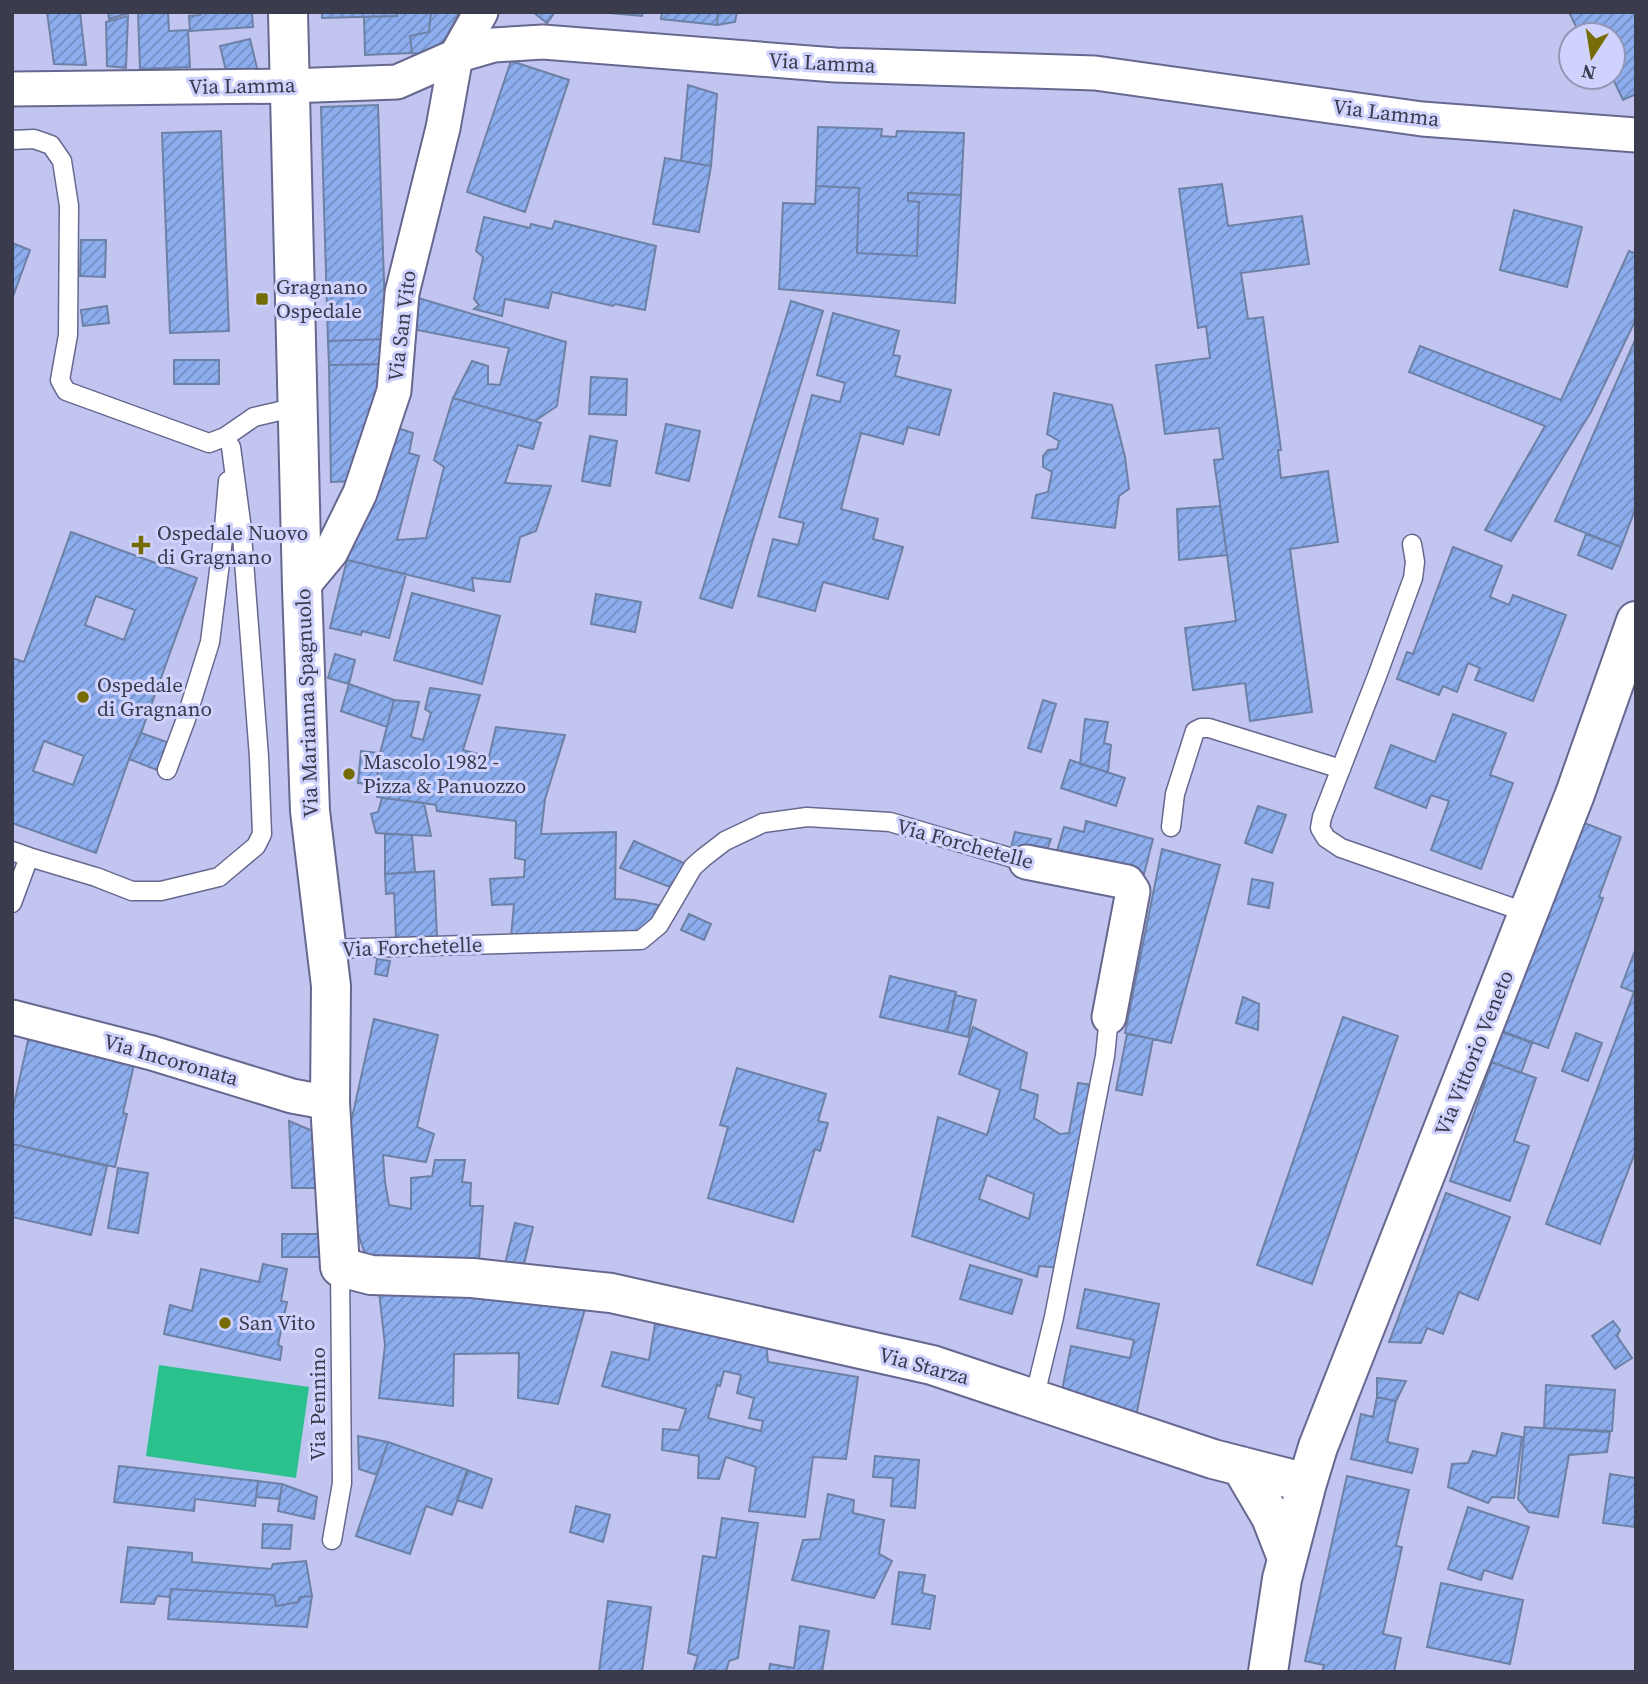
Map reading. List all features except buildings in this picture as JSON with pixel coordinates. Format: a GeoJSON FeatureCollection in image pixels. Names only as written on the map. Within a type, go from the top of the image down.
{"type":"FeatureCollection","features":[{"type":"Feature","properties":{"kind":"street","name":"Via Marianna Spagnuolo"},"geometry":{"type":"LineString","coordinates":[[288,12],[310,811],[331,986],[330,1102],[340,1266]]}},
{"type":"Feature","properties":{"kind":"street","name":"Via San Vito"},"geometry":{"type":"LineString","coordinates":[[302,587],[331,552],[360,494],[394,391],[402,293],[443,128],[456,56],[481,12]]}},
{"type":"Feature","properties":{"kind":"street","name":"Via Lamma"},"geometry":{"type":"LineString","coordinates":[[12,89],[397,82],[456,56],[494,45],[543,42],[835,65],[1095,73],[1422,119],[1636,135]]}},
{"type":"Feature","properties":{"kind":"street","name":"Via Vittorio Veneto"},"geometry":{"type":"LineString","coordinates":[[1307,1483],[1318,1447],[1575,794],[1636,621]]}},
{"type":"Feature","properties":{"kind":"street","name":"Via Forchetelle"},"geometry":{"type":"LineString","coordinates":[[1026,862],[1127,882],[1133,891],[1109,1017]]}},
{"type":"Feature","properties":{"kind":"street","name":"Via Incoronata"},"geometry":{"type":"LineString","coordinates":[[12,1017],[152,1053],[292,1096],[330,1102]]}},
{"type":"Feature","properties":{"kind":"street","name":"Via Starza"},"geometry":{"type":"LineString","coordinates":[[340,1266],[371,1275],[472,1278],[611,1293],[932,1365],[1213,1459],[1307,1483]]}},
{"type":"Feature","properties":{"kind":"street"},"geometry":{"type":"LineString","coordinates":[[1241,1466],[1271,1517],[1287,1558]]}},
{"type":"Feature","properties":{"kind":"street"},"geometry":{"type":"LineString","coordinates":[[1268,1672],[1287,1558],[1307,1483]]}},
{"type":"Feature","properties":{"kind":"lane"},"geometry":{"type":"LineString","coordinates":[[12,140],[34,139],[51,145],[62,161],[69,206],[68,335],[60,380],[66,391],[209,443],[225,437],[231,439]]}},
{"type":"Feature","properties":{"kind":"lane"},"geometry":{"type":"LineString","coordinates":[[167,770],[210,642],[223,539],[231,439],[254,417],[297,407]]}},
{"type":"Feature","properties":{"kind":"lane"},"geometry":{"type":"LineString","coordinates":[[12,903],[21,854],[132,891],[161,891],[219,877],[256,846],[262,834],[260,757],[242,523],[231,439]]}},
{"type":"Feature","properties":{"kind":"lane"},"geometry":{"type":"LineString","coordinates":[[1412,544],[1415,562],[1413,578],[1320,828],[1326,838],[1341,848],[1528,913]]}},
{"type":"Feature","properties":{"kind":"lane"},"geometry":{"type":"LineString","coordinates":[[1171,827],[1175,794],[1195,731],[1200,727],[1340,769]]}},
{"type":"Feature","properties":{"kind":"lane","name":"Via Forchetelle"},"geometry":{"type":"LineString","coordinates":[[327,949],[641,940],[659,925],[693,867],[725,841],[763,823],[807,817],[890,822],[1026,862]]}},
{"type":"Feature","properties":{"kind":"lane","name":"Via Forchetelle"},"geometry":{"type":"LineString","coordinates":[[1034,1399],[1056,1304],[1105,1056],[1109,1017]]}},
{"type":"Feature","properties":{"kind":"lane","name":"Via Pennino"},"geometry":{"type":"LineString","coordinates":[[332,1540],[342,1483],[340,1266]]}},
{"type":"Feature","properties":{"kind":"green space"},"geometry":{"type":"Polygon","coordinates":[[[159,1365],[309,1387],[296,1478],[146,1456],[159,1365]]]}},
{"type":"Feature","properties":{"kind":"place","name":"Gragnano Ospedale"},"geometry":{"type":"Point","coordinates":[262,299]}},
{"type":"Feature","properties":{"kind":"place","name":"Ospedale Nuovo di Gragnano"},"geometry":{"type":"Point","coordinates":[141,545]}},
{"type":"Feature","properties":{"kind":"place","name":"Ospedale di Gragnano"},"geometry":{"type":"Point","coordinates":[83,697]}},
{"type":"Feature","properties":{"kind":"place","name":"Mascolo 1982 - Pizza & Panuozzo"},"geometry":{"type":"Point","coordinates":[349,774]}},
{"type":"Feature","properties":{"kind":"place","name":"San Vito"},"geometry":{"type":"Point","coordinates":[225,1323]}}]}
